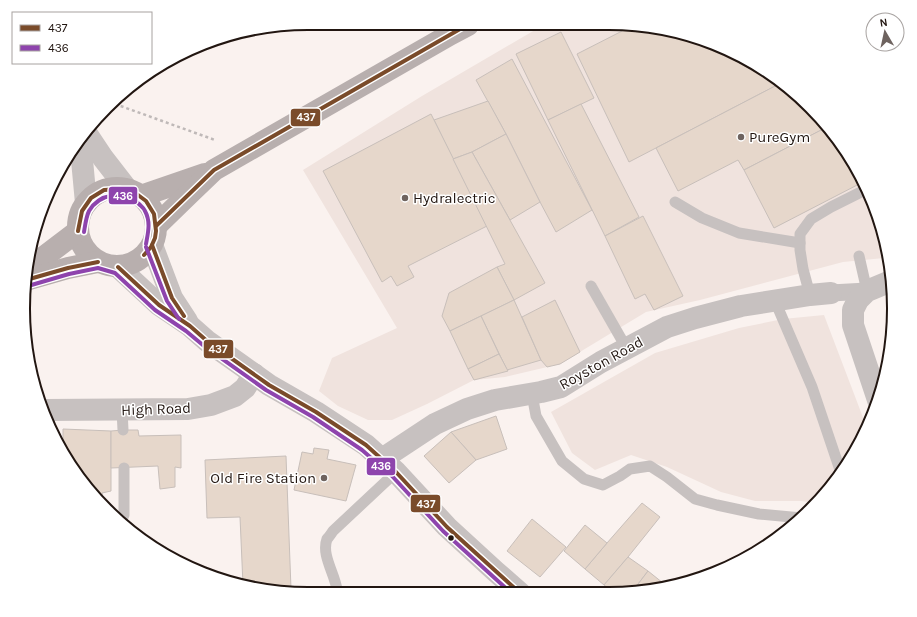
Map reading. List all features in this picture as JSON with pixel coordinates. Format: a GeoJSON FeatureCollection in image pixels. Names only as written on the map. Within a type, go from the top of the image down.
{"type":"FeatureCollection","features":[{"type":"Feature","properties":{"kind":"main road"},"geometry":{"type":"LineString","coordinates":[[134,193],[214,170],[459,30]]}},
{"type":"Feature","properties":{"kind":"main road"},"geometry":{"type":"LineString","coordinates":[[32,278],[68,268],[108,264],[128,265],[138,261],[146,254],[154,235],[191,192],[214,170]]}},
{"type":"Feature","properties":{"kind":"main road"},"geometry":{"type":"LineString","coordinates":[[108,264],[88,254],[81,243],[78,231],[78,221],[81,211],[86,202],[95,195],[105,190],[116,188],[134,193],[149,204],[154,215],[154,235]]}},
{"type":"Feature","properties":{"kind":"main road"},"geometry":{"type":"LineString","coordinates":[[33,265],[78,231]]}},
{"type":"Feature","properties":{"kind":"street"},"geometry":{"type":"LineString","coordinates":[[90,137],[103,158],[134,193]]}},
{"type":"Feature","properties":{"kind":"street"},"geometry":{"type":"LineString","coordinates":[[80,150],[86,202]]}},
{"type":"Feature","properties":{"kind":"street"},"geometry":{"type":"LineString","coordinates":[[154,235],[172,298],[190,326]]}},
{"type":"Feature","properties":{"kind":"street"},"geometry":{"type":"LineString","coordinates":[[108,264],[159,305],[190,326],[207,341],[269,385],[316,412],[366,445],[389,466],[447,527],[513,587]]}},
{"type":"Feature","properties":{"kind":"street"},"geometry":{"type":"LineString","coordinates":[[875,390],[853,326],[853,310],[858,300],[868,291],[886,283]]}},
{"type":"Feature","properties":{"kind":"street"},"geometry":{"type":"LineString","coordinates":[[820,294],[868,291]]}},
{"type":"Feature","properties":{"kind":"street","name":"Royston Road"},"geometry":{"type":"LineString","coordinates":[[389,466],[405,443],[435,424],[467,409],[494,400],[532,394],[561,387],[601,362],[667,327],[741,306],[820,294]]}},
{"type":"Feature","properties":{"kind":"street","name":"High Road"},"geometry":{"type":"LineString","coordinates":[[49,410],[123,420],[211,406],[235,396],[245,388],[254,374]]}},
{"type":"Feature","properties":{"kind":"lane"},"geometry":{"type":"LineString","coordinates":[[820,294],[803,268],[800,250],[800,234],[811,219],[861,192]]}},
{"type":"Feature","properties":{"kind":"lane"},"geometry":{"type":"LineString","coordinates":[[676,202],[702,218],[739,233],[800,243]]}},
{"type":"Feature","properties":{"kind":"lane"},"geometry":{"type":"LineString","coordinates":[[859,256],[868,291]]}},
{"type":"Feature","properties":{"kind":"lane"},"geometry":{"type":"LineString","coordinates":[[591,286],[627,348]]}},
{"type":"Feature","properties":{"kind":"lane"},"geometry":{"type":"LineString","coordinates":[[775,301],[812,386],[838,465]]}},
{"type":"Feature","properties":{"kind":"lane"},"geometry":{"type":"LineString","coordinates":[[532,394],[536,416],[562,461],[584,479],[603,484],[620,476],[630,469],[650,466],[668,477],[695,499],[759,514],[793,517]]}},
{"type":"Feature","properties":{"kind":"lane"},"geometry":{"type":"LineString","coordinates":[[338,587],[326,553],[327,540],[389,466]]}},
{"type":"Feature","properties":{"kind":"lane"},"geometry":{"type":"LineString","coordinates":[[123,516],[124,468]]}},
{"type":"Feature","properties":{"kind":"path"},"geometry":{"type":"LineString","coordinates":[[119,105],[215,140]]}},
{"type":"Feature","properties":{"kind":"shaded area"},"geometry":{"type":"Polygon","coordinates":[[[535,30],[608,30],[645,32],[681,39],[715,51],[748,67],[792,99],[818,125],[850,169],[858,185],[866,202],[878,236],[883,258],[843,262],[700,300],[646,312],[560,364],[505,377],[474,380],[392,420],[368,420],[338,406],[319,391],[332,358],[397,328],[303,170],[422,96],[535,30]]]}},
{"type":"Feature","properties":{"kind":"shaded area"},"geometry":{"type":"Polygon","coordinates":[[[824,315],[864,420],[850,448],[840,463],[818,492],[808,502],[755,501],[721,492],[667,467],[631,455],[595,470],[572,453],[551,412],[655,353],[739,328],[783,319],[824,315]]]}},
{"type":"Feature","properties":{"kind":"building"},"geometry":{"type":"Polygon","coordinates":[[[623,31],[645,32],[681,39],[715,51],[748,67],[775,86],[629,162],[577,54],[623,31]]]}},
{"type":"Feature","properties":{"kind":"building"},"geometry":{"type":"Polygon","coordinates":[[[561,32],[594,98],[548,120],[516,54],[561,32]]]}},
{"type":"Feature","properties":{"kind":"building"},"geometry":{"type":"Polygon","coordinates":[[[512,59],[592,210],[556,232],[506,134],[476,80],[512,59]]]}},
{"type":"Feature","properties":{"kind":"building","name":"PureGym"},"geometry":{"type":"Polygon","coordinates":[[[775,86],[792,99],[822,130],[744,170],[738,160],[678,191],[656,148],[775,86]]]}},
{"type":"Feature","properties":{"kind":"building"},"geometry":{"type":"Polygon","coordinates":[[[488,101],[506,134],[472,152],[453,159],[434,120],[488,101]]]}},
{"type":"Feature","properties":{"kind":"building"},"geometry":{"type":"Polygon","coordinates":[[[581,104],[639,217],[605,236],[548,120],[581,104]]]}},
{"type":"Feature","properties":{"kind":"building","name":"Hydralectric"},"geometry":{"type":"Polygon","coordinates":[[[431,114],[487,226],[408,266],[414,277],[397,286],[391,276],[382,282],[323,171],[431,114]]]}},
{"type":"Feature","properties":{"kind":"building"},"geometry":{"type":"Polygon","coordinates":[[[822,130],[850,169],[858,185],[774,228],[744,170],[822,130]]]}},
{"type":"Feature","properties":{"kind":"building"},"geometry":{"type":"Polygon","coordinates":[[[506,134],[540,202],[510,220],[472,152],[506,134]]]}},
{"type":"Feature","properties":{"kind":"building"},"geometry":{"type":"Polygon","coordinates":[[[472,152],[545,283],[514,300],[497,267],[505,264],[453,159],[472,152]]]}},
{"type":"Feature","properties":{"kind":"building"},"geometry":{"type":"Polygon","coordinates":[[[643,216],[683,296],[654,310],[645,294],[635,299],[605,236],[643,216]]]}},
{"type":"Feature","properties":{"kind":"building"},"geometry":{"type":"Polygon","coordinates":[[[497,267],[514,300],[450,331],[442,316],[449,293],[497,267]]]}},
{"type":"Feature","properties":{"kind":"building"},"geometry":{"type":"Polygon","coordinates":[[[514,300],[541,360],[507,370],[481,316],[514,300]]]}},
{"type":"Feature","properties":{"kind":"building"},"geometry":{"type":"Polygon","coordinates":[[[555,300],[580,352],[560,364],[547,367],[541,360],[522,317],[555,300]]]}},
{"type":"Feature","properties":{"kind":"building"},"geometry":{"type":"Polygon","coordinates":[[[481,316],[499,354],[468,369],[450,331],[481,316]]]}},
{"type":"Feature","properties":{"kind":"building"},"geometry":{"type":"Polygon","coordinates":[[[499,354],[508,371],[474,380],[468,369],[499,354]]]}},
{"type":"Feature","properties":{"kind":"building"},"geometry":{"type":"Polygon","coordinates":[[[496,416],[507,449],[476,460],[451,432],[496,416]]]}},
{"type":"Feature","properties":{"kind":"building"},"geometry":{"type":"Polygon","coordinates":[[[63,429],[111,431],[111,491],[102,493],[102,496],[99,492],[77,463],[63,440],[63,429]]]}},
{"type":"Feature","properties":{"kind":"building"},"geometry":{"type":"Polygon","coordinates":[[[138,430],[139,436],[181,435],[181,468],[175,467],[175,487],[160,489],[158,466],[111,468],[111,431],[138,430]]]}},
{"type":"Feature","properties":{"kind":"building"},"geometry":{"type":"Polygon","coordinates":[[[451,432],[476,460],[449,483],[424,456],[451,432]]]}},
{"type":"Feature","properties":{"kind":"building","name":"Old Fire Station"},"geometry":{"type":"Polygon","coordinates":[[[314,448],[329,450],[327,459],[356,465],[346,501],[294,490],[302,452],[313,454],[314,448]]]}},
{"type":"Feature","properties":{"kind":"building"},"geometry":{"type":"Polygon","coordinates":[[[286,456],[291,586],[272,585],[243,580],[240,517],[207,518],[205,460],[286,456]]]}},
{"type":"Feature","properties":{"kind":"building"},"geometry":{"type":"Polygon","coordinates":[[[642,503],[660,517],[604,585],[585,569],[642,503]]]}},
{"type":"Feature","properties":{"kind":"building"},"geometry":{"type":"Polygon","coordinates":[[[532,519],[566,547],[540,577],[507,551],[532,519]]]}},
{"type":"Feature","properties":{"kind":"building"},"geometry":{"type":"Polygon","coordinates":[[[585,525],[607,543],[585,569],[564,551],[585,525]]]}},
{"type":"Feature","properties":{"kind":"building"},"geometry":{"type":"Polygon","coordinates":[[[628,557],[648,571],[637,585],[606,587],[604,585],[628,557]]]}},
{"type":"Feature","properties":{"kind":"building"},"geometry":{"type":"Polygon","coordinates":[[[648,571],[662,582],[645,585],[637,585],[648,571]]]}},
{"type":"Feature","properties":{"kind":"transit line","name":"437"},"geometry":{"type":"LineString","coordinates":[[156,226],[214,170],[458,30]]}},
{"type":"Feature","properties":{"kind":"transit line","name":"437"},"geometry":{"type":"LineString","coordinates":[[78,231],[82,211],[91,198],[104,190],[119,189],[134,192],[146,201],[154,214],[156,231],[155,238],[151,247],[144,255]]}},
{"type":"Feature","properties":{"kind":"transit line","name":"436"},"geometry":{"type":"LineString","coordinates":[[84,232],[88,213],[93,205],[105,197],[119,195],[126,196],[139,204],[147,215],[148,228],[146,244]]}},
{"type":"Feature","properties":{"kind":"transit line","name":"437"},"geometry":{"type":"LineString","coordinates":[[152,245],[172,298],[184,316]]}},
{"type":"Feature","properties":{"kind":"transit line","name":"436"},"geometry":{"type":"LineString","coordinates":[[146,247],[167,301],[179,319]]}},
{"type":"Feature","properties":{"kind":"transit line","name":"437"},"geometry":{"type":"LineString","coordinates":[[32,278],[68,268],[98,262]]}},
{"type":"Feature","properties":{"kind":"transit line","name":"437"},"geometry":{"type":"LineString","coordinates":[[118,267],[159,305],[190,326],[207,341],[269,385],[316,412],[366,445],[396,472],[447,527],[513,587]]}},
{"type":"Feature","properties":{"kind":"transit line","name":"436"},"geometry":{"type":"LineString","coordinates":[[31,285],[69,274],[98,268],[115,273],[155,310],[186,331],[204,346],[266,390],[313,417],[362,450],[392,476],[443,531],[505,587]]}},
{"type":"Feature","properties":{"kind":"place","name":"PureGym"},"geometry":{"type":"Point","coordinates":[741,137]}},
{"type":"Feature","properties":{"kind":"place","name":"Hydralectric"},"geometry":{"type":"Point","coordinates":[405,198]}},
{"type":"Feature","properties":{"kind":"place","name":"Old Fire Station"},"geometry":{"type":"Point","coordinates":[324,478]}}]}
